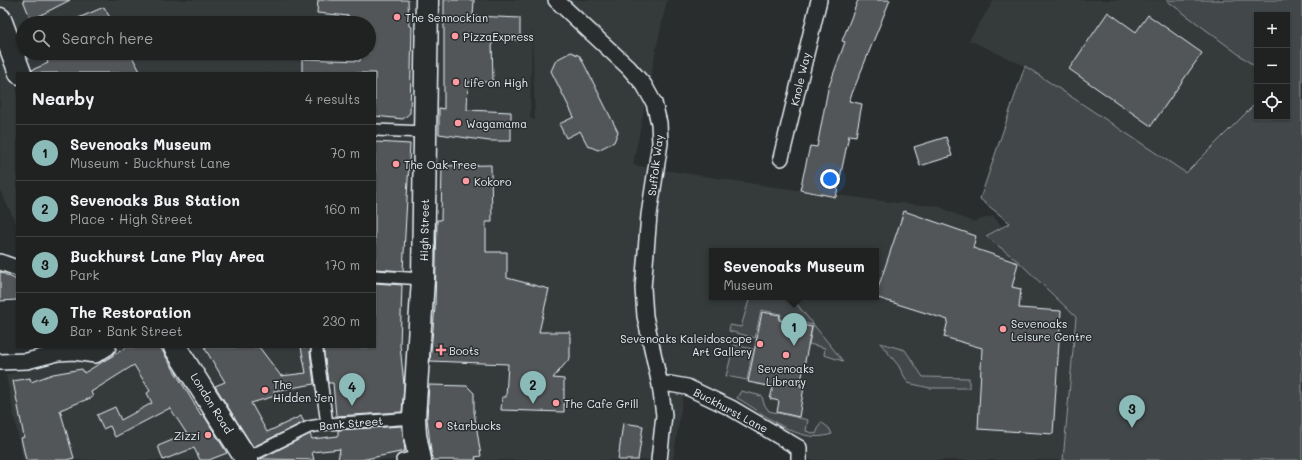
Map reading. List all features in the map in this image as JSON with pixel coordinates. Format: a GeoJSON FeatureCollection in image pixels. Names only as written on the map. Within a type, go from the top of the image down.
{"type":"FeatureCollection","features":[{"type":"Feature","properties":{"kind":"main road","name":"High Street"},"geometry":{"type":"LineString","coordinates":[[414,459],[414,418],[423,280],[427,0]]}},
{"type":"Feature","properties":{"kind":"main road"},"geometry":{"type":"LineString","coordinates":[[0,19],[20,72]]}},
{"type":"Feature","properties":{"kind":"main road","name":"London Road"},"geometry":{"type":"LineString","coordinates":[[176,348],[247,459]]}},
{"type":"Feature","properties":{"kind":"street","name":"Suffolk Way"},"geometry":{"type":"LineString","coordinates":[[556,0],[636,75],[650,95],[657,114],[660,143],[649,215],[643,288],[645,316],[660,385],[664,415],[659,460]]}},
{"type":"Feature","properties":{"kind":"street","name":"Knole Way"},"geometry":{"type":"LineString","coordinates":[[782,158],[819,0]]}},
{"type":"Feature","properties":{"kind":"street"},"geometry":{"type":"LineString","coordinates":[[376,130],[425,132]]}},
{"type":"Feature","properties":{"kind":"street"},"geometry":{"type":"LineString","coordinates":[[0,262],[16,268]]}},
{"type":"Feature","properties":{"kind":"street"},"geometry":{"type":"LineString","coordinates":[[376,276],[423,280]]}},
{"type":"Feature","properties":{"kind":"street"},"geometry":{"type":"LineString","coordinates":[[0,362],[27,361],[73,349],[95,355],[106,348]]}},
{"type":"Feature","properties":{"kind":"street"},"geometry":{"type":"LineString","coordinates":[[317,351],[327,424]]}},
{"type":"Feature","properties":{"kind":"street","name":"Buckhurst Lane"},"geometry":{"type":"LineString","coordinates":[[660,385],[670,384],[687,387],[731,408],[799,454]]}},
{"type":"Feature","properties":{"kind":"street","name":"Bank Street"},"geometry":{"type":"LineString","coordinates":[[247,459],[309,427],[327,424],[414,418]]}},
{"type":"Feature","properties":{"kind":"shaded area"},"geometry":{"type":"Polygon","coordinates":[[[0,0],[667,0],[633,165],[767,186],[897,203],[938,206],[972,222],[993,216],[1076,313],[1063,460],[810,460],[790,453],[723,411],[683,396],[673,460],[23,460],[6,375],[91,356],[104,348],[376,348],[376,72],[16,72],[16,223],[0,190],[0,0]],[[532,26],[530,118],[535,120],[532,26]]]}},
{"type":"Feature","properties":{"kind":"shaded area"},"geometry":{"type":"Polygon","coordinates":[[[994,0],[1169,0],[1254,64],[1254,120],[1290,120],[1290,113],[1302,97],[1185,357],[980,199],[1025,66],[969,40],[994,0]]]}},
{"type":"Feature","properties":{"kind":"shaded area"},"geometry":{"type":"Polygon","coordinates":[[[1166,0],[1302,0],[1302,460],[1063,460],[1076,317],[1020,263],[986,236],[1010,223],[980,199],[1025,66],[1186,173],[1254,105],[1254,120],[1290,120],[1290,12],[1254,12],[1254,66],[1166,0]]]}},
{"type":"Feature","properties":{"kind":"shaded area"},"geometry":{"type":"Polygon","coordinates":[[[749,300],[793,300],[843,361],[824,355],[825,348],[809,344],[813,325],[787,320],[784,337],[777,335],[781,314],[761,310],[755,338],[729,331],[730,325],[741,327],[749,300]]]}},
{"type":"Feature","properties":{"kind":"shaded area"},"geometry":{"type":"Polygon","coordinates":[[[880,343],[905,350],[923,377],[969,378],[969,388],[930,388],[908,383],[898,365],[880,343]]]}},
{"type":"Feature","properties":{"kind":"shaded area"},"geometry":{"type":"Polygon","coordinates":[[[734,345],[753,349],[747,380],[726,376],[734,345]]]}},
{"type":"Feature","properties":{"kind":"shaded area"},"geometry":{"type":"Polygon","coordinates":[[[741,391],[762,396],[764,404],[769,411],[808,420],[806,431],[816,434],[821,422],[829,428],[832,434],[819,437],[807,436],[794,432],[737,398],[741,391]]]}},
{"type":"Feature","properties":{"kind":"building"},"geometry":{"type":"Polygon","coordinates":[[[23,0],[70,0],[39,16],[29,16],[23,0]]]}},
{"type":"Feature","properties":{"kind":"building"},"geometry":{"type":"Polygon","coordinates":[[[318,0],[408,0],[409,26],[412,27],[410,113],[403,119],[376,116],[376,72],[302,72],[302,60],[376,60],[376,16],[349,16],[317,13],[318,0]]]}},
{"type":"Feature","properties":{"kind":"building"},"geometry":{"type":"Polygon","coordinates":[[[444,0],[474,0],[473,16],[520,18],[520,40],[492,39],[493,82],[468,82],[467,110],[511,112],[511,141],[489,141],[439,134],[439,108],[444,109],[444,0]]]}},
{"type":"Feature","properties":{"kind":"building"},"geometry":{"type":"Polygon","coordinates":[[[858,0],[890,0],[849,101],[862,104],[856,136],[849,135],[836,197],[800,190],[810,146],[817,147],[828,89],[845,42],[842,41],[858,0]]]}},
{"type":"Feature","properties":{"kind":"building"},"geometry":{"type":"Polygon","coordinates":[[[104,7],[109,16],[83,16],[104,7]]]}},
{"type":"Feature","properties":{"kind":"building"},"geometry":{"type":"Polygon","coordinates":[[[1108,12],[1136,32],[1148,15],[1202,53],[1151,126],[1069,69],[1108,12]]]}},
{"type":"Feature","properties":{"kind":"building"},"geometry":{"type":"Polygon","coordinates":[[[571,52],[580,56],[618,132],[614,142],[598,150],[588,146],[580,131],[566,138],[559,124],[574,117],[551,71],[556,60],[571,52]]]}},
{"type":"Feature","properties":{"kind":"building"},"geometry":{"type":"Polygon","coordinates":[[[47,60],[134,60],[140,72],[32,72],[32,70],[48,63],[47,60]]]}},
{"type":"Feature","properties":{"kind":"building"},"geometry":{"type":"Polygon","coordinates":[[[946,137],[952,156],[920,166],[914,147],[946,137]]]}},
{"type":"Feature","properties":{"kind":"building"},"geometry":{"type":"Polygon","coordinates":[[[376,142],[410,144],[403,271],[376,269],[376,142]]]}},
{"type":"Feature","properties":{"kind":"building"},"geometry":{"type":"Polygon","coordinates":[[[491,165],[492,222],[486,222],[486,252],[507,252],[507,278],[549,289],[539,332],[570,332],[570,358],[553,378],[564,379],[564,412],[501,410],[502,397],[506,397],[508,364],[430,361],[435,307],[437,220],[441,220],[442,166],[491,165]]]}},
{"type":"Feature","properties":{"kind":"building","name":"Sevenoaks Leisure Centre"},"geometry":{"type":"Polygon","coordinates":[[[904,211],[976,236],[973,248],[1018,263],[1012,287],[1021,289],[1019,308],[1061,311],[1053,434],[978,429],[982,348],[944,337],[948,320],[879,298],[879,285],[904,211]]]}},
{"type":"Feature","properties":{"kind":"building"},"geometry":{"type":"Polygon","coordinates":[[[0,272],[16,280],[16,300],[0,301],[0,272]]]}},
{"type":"Feature","properties":{"kind":"building"},"geometry":{"type":"Polygon","coordinates":[[[376,283],[402,285],[400,345],[404,385],[402,412],[336,416],[333,383],[328,383],[323,348],[376,348],[376,283]]]}},
{"type":"Feature","properties":{"kind":"building"},"geometry":{"type":"Polygon","coordinates":[[[762,312],[780,315],[779,320],[812,327],[800,386],[804,387],[799,417],[777,412],[779,401],[770,399],[773,387],[748,382],[762,312]]]}},
{"type":"Feature","properties":{"kind":"building"},"geometry":{"type":"Polygon","coordinates":[[[125,348],[161,348],[201,415],[203,414],[227,453],[209,460],[200,460],[194,448],[163,460],[158,446],[187,434],[170,408],[115,437],[110,426],[103,429],[97,415],[115,407],[121,420],[152,403],[147,393],[150,391],[134,365],[91,392],[93,397],[60,410],[74,458],[66,460],[26,460],[21,438],[24,437],[13,381],[30,378],[31,382],[53,374],[82,369],[84,373],[125,348]]]}},
{"type":"Feature","properties":{"kind":"building"},"geometry":{"type":"Polygon","coordinates":[[[205,348],[260,348],[281,376],[306,373],[301,348],[311,348],[314,384],[274,391],[275,396],[251,403],[267,432],[301,416],[304,422],[253,447],[215,386],[225,382],[205,348]]]}},
{"type":"Feature","properties":{"kind":"building"},"geometry":{"type":"Polygon","coordinates":[[[429,385],[467,386],[474,393],[474,411],[481,456],[475,457],[476,460],[432,460],[427,418],[429,385]]]}},
{"type":"Feature","properties":{"kind":"building"},"geometry":{"type":"Polygon","coordinates":[[[623,423],[643,426],[638,460],[618,460],[623,423]]]}},
{"type":"Feature","properties":{"kind":"building"},"geometry":{"type":"Polygon","coordinates":[[[402,426],[405,451],[361,460],[338,460],[340,449],[312,452],[314,460],[260,459],[310,434],[312,439],[338,436],[338,430],[402,426]]]}},
{"type":"Feature","properties":{"kind":"place","name":"The Sennockian"},"geometry":{"type":"Point","coordinates":[397,17]}},
{"type":"Feature","properties":{"kind":"place","name":"PizzaExpress"},"geometry":{"type":"Point","coordinates":[455,36]}},
{"type":"Feature","properties":{"kind":"place","name":"Life on High"},"geometry":{"type":"Point","coordinates":[456,82]}},
{"type":"Feature","properties":{"kind":"place","name":"Wagamama"},"geometry":{"type":"Point","coordinates":[458,123]}},
{"type":"Feature","properties":{"kind":"place","name":"The Oak Tree"},"geometry":{"type":"Point","coordinates":[396,164]}},
{"type":"Feature","properties":{"kind":"place","name":"Kokoro"},"geometry":{"type":"Point","coordinates":[466,181]}},
{"type":"Feature","properties":{"kind":"place","name":"Sevenoaks Leisure Centre"},"geometry":{"type":"Point","coordinates":[1003,329]}},
{"type":"Feature","properties":{"kind":"place","name":"Sevenoaks Kaleidoscope Art Gallery"},"geometry":{"type":"Point","coordinates":[760,344]}},
{"type":"Feature","properties":{"kind":"place","name":"Sevenoaks Museum"},"geometry":{"type":"Point","coordinates":[794,346]}},
{"type":"Feature","properties":{"kind":"place","name":"Boots"},"geometry":{"type":"Point","coordinates":[441,350]}},
{"type":"Feature","properties":{"kind":"place","name":"Sevenoaks Library"},"geometry":{"type":"Point","coordinates":[786,355]}},
{"type":"Feature","properties":{"kind":"place","name":"The Hidden Jen"},"geometry":{"type":"Point","coordinates":[265,390]}},
{"type":"Feature","properties":{"kind":"place","name":"The Cafe Grill"},"geometry":{"type":"Point","coordinates":[556,403]}},
{"type":"Feature","properties":{"kind":"place","name":"Sevenoaks Bus Station"},"geometry":{"type":"Point","coordinates":[533,404]}},
{"type":"Feature","properties":{"kind":"place","name":"The Restoration"},"geometry":{"type":"Point","coordinates":[352,406]}},
{"type":"Feature","properties":{"kind":"place","name":"Starbucks"},"geometry":{"type":"Point","coordinates":[439,425]}},
{"type":"Feature","properties":{"kind":"place","name":"Buckhurst Lane Play Area"},"geometry":{"type":"Point","coordinates":[1132,428]}},
{"type":"Feature","properties":{"kind":"place","name":"Zizzi"},"geometry":{"type":"Point","coordinates":[208,435]}}]}
